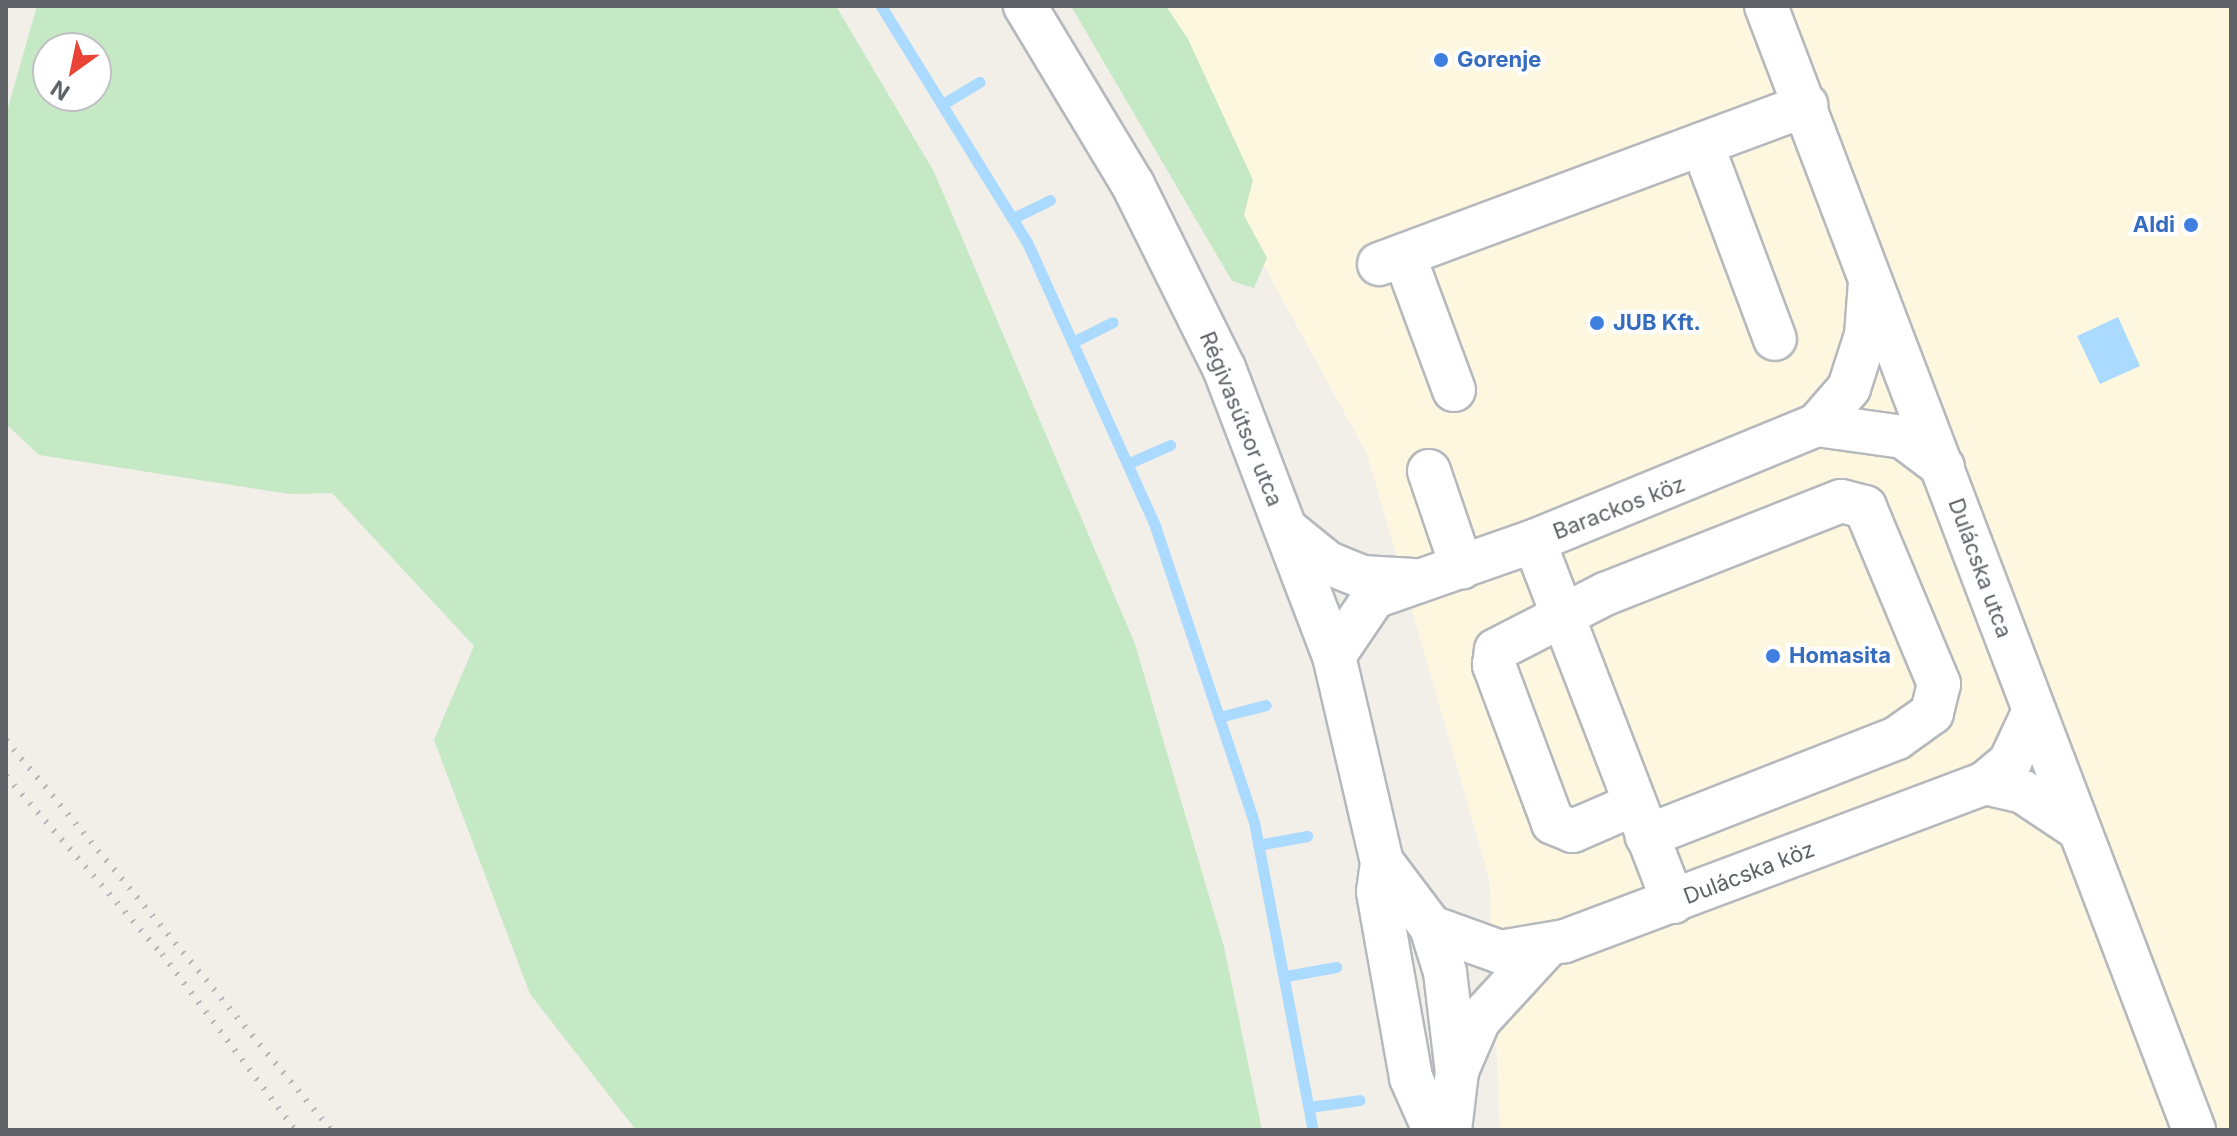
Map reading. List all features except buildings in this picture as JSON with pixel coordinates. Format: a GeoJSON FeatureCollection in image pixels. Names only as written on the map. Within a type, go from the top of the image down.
{"type":"FeatureCollection","features":[{"type":"Feature","properties":{"kind":"street","name":"Régivasútsor utca"},"geometry":{"type":"LineString","coordinates":[[1025,6],[1133,185],[1224,368],[1334,656],[1382,862],[1378,892],[1411,1078],[1434,1130]]}},
{"type":"Feature","properties":{"kind":"street","name":"Dulácska utca"},"geometry":{"type":"LineString","coordinates":[[1766,6],[1871,269],[2032,715],[2194,1130]]}},
{"type":"Feature","properties":{"kind":"street"},"geometry":{"type":"LineString","coordinates":[[1454,390],[1392,260],[1806,105]]}},
{"type":"Feature","properties":{"kind":"street"},"geometry":{"type":"LineString","coordinates":[[1702,144],[1775,339]]}},
{"type":"Feature","properties":{"kind":"street","name":"Barackos köz"},"geometry":{"type":"LineString","coordinates":[[1334,656],[1374,597],[1534,541],[1817,425],[1849,388],[1866,335],[1871,269]]}},
{"type":"Feature","properties":{"kind":"street"},"geometry":{"type":"LineString","coordinates":[[1817,425],[1903,437],[1943,467]]}},
{"type":"Feature","properties":{"kind":"street"},"geometry":{"type":"LineString","coordinates":[[1429,471],[1462,568]]}},
{"type":"Feature","properties":{"kind":"street"},"geometry":{"type":"LineString","coordinates":[[1852,500],[1873,515],[1939,684],[1932,713],[1897,738],[1641,820],[1573,831],[1549,817],[1494,658],[1507,641],[1564,614],[1852,500]]}},
{"type":"Feature","properties":{"kind":"street","name":"Barackos köz"},"geometry":{"type":"LineString","coordinates":[[1285,528],[1339,568],[1417,580]]}},
{"type":"Feature","properties":{"kind":"street"},"geometry":{"type":"LineString","coordinates":[[1534,541],[1673,902]]}},
{"type":"Feature","properties":{"kind":"street","name":"Dulácska köz"},"geometry":{"type":"LineString","coordinates":[[1431,927],[1500,952],[1548,945],[1673,902],[1985,783],[2010,762],[2032,715]]}},
{"type":"Feature","properties":{"kind":"street"},"geometry":{"type":"LineString","coordinates":[[1985,783],[2023,792],[2077,828]]}},
{"type":"Feature","properties":{"kind":"street","name":"Régivasútsor utca"},"geometry":{"type":"LineString","coordinates":[[1382,862],[1431,927],[1457,1072],[1450,1130]]}},
{"type":"Feature","properties":{"kind":"street"},"geometry":{"type":"LineString","coordinates":[[1457,1072],[1479,1020],[1548,945]]}},
{"type":"Feature","properties":{"kind":"shaded area"},"geometry":{"type":"Polygon","coordinates":[[[1122,6],[2231,6],[2231,1130],[1500,1130],[1489,878],[1367,454],[1122,6]]]}},
{"type":"Feature","properties":{"kind":"green space"},"geometry":{"type":"Polygon","coordinates":[[[37,6],[836,6],[934,172],[1135,644],[1224,947],[1262,1130],[636,1130],[530,994],[434,740],[474,646],[332,493],[290,494],[39,455],[6,424],[6,115],[37,6]]]}},
{"type":"Feature","properties":{"kind":"green space"},"geometry":{"type":"Polygon","coordinates":[[[1071,6],[1166,6],[1188,39],[1253,180],[1244,215],[1267,258],[1254,288],[1232,281],[1071,6]]]}},
{"type":"Feature","properties":{"kind":"water"},"geometry":{"type":"Polygon","coordinates":[[[2118,317],[2140,366],[2100,384],[2077,336],[2118,317]]]}},
{"type":"Feature","properties":{"kind":"waterway"},"geometry":{"type":"LineString","coordinates":[[881,6],[1027,242],[1155,526],[1254,822],[1313,1130]]}},
{"type":"Feature","properties":{"kind":"waterway"},"geometry":{"type":"LineString","coordinates":[[946,102],[979,82]]}},
{"type":"Feature","properties":{"kind":"waterway"},"geometry":{"type":"LineString","coordinates":[[1013,218],[1050,200]]}},
{"type":"Feature","properties":{"kind":"waterway"},"geometry":{"type":"LineString","coordinates":[[1075,341],[1113,322]]}},
{"type":"Feature","properties":{"kind":"waterway"},"geometry":{"type":"LineString","coordinates":[[1129,463],[1170,445]]}},
{"type":"Feature","properties":{"kind":"waterway"},"geometry":{"type":"LineString","coordinates":[[1223,716],[1266,705]]}},
{"type":"Feature","properties":{"kind":"waterway"},"geometry":{"type":"LineString","coordinates":[[1258,845],[1307,836]]}},
{"type":"Feature","properties":{"kind":"waterway"},"geometry":{"type":"LineString","coordinates":[[1286,976],[1336,967]]}},
{"type":"Feature","properties":{"kind":"waterway"},"geometry":{"type":"LineString","coordinates":[[1309,1107],[1360,1100]]}},
{"type":"Feature","properties":{"kind":"railway"},"geometry":{"type":"LineString","coordinates":[[6,740],[331,1130]]}},
{"type":"Feature","properties":{"kind":"railway"},"geometry":{"type":"LineString","coordinates":[[6,776],[162,954],[295,1130]]}},
{"type":"Feature","properties":{"kind":"place","name":"Gorenje"},"geometry":{"type":"Point","coordinates":[1441,60]}},
{"type":"Feature","properties":{"kind":"place","name":"Aldi"},"geometry":{"type":"Point","coordinates":[2191,225]}},
{"type":"Feature","properties":{"kind":"place","name":"JUB Kft."},"geometry":{"type":"Point","coordinates":[1597,323]}},
{"type":"Feature","properties":{"kind":"place","name":"Homasita"},"geometry":{"type":"Point","coordinates":[1773,656]}}]}
